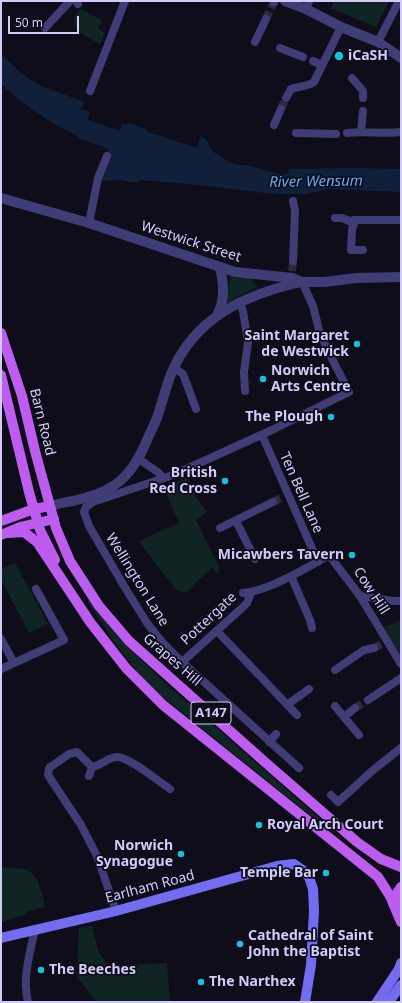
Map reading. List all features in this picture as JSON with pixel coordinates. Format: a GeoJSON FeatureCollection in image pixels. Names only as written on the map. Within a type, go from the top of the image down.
{"type":"FeatureCollection","features":[{"type":"Feature","properties":{"kind":"main road","name":"Barn Road"},"geometry":{"type":"LineString","coordinates":[[1,333],[22,396],[34,451],[54,519]]}},
{"type":"Feature","properties":{"kind":"main road","name":"Barn Road"},"geometry":{"type":"LineString","coordinates":[[1,375],[34,509]]}},
{"type":"Feature","properties":{"kind":"main road"},"geometry":{"type":"LineString","coordinates":[[1,521],[34,509],[50,506]]}},
{"type":"Feature","properties":{"kind":"main road","name":"A147"},"geometry":{"type":"LineString","coordinates":[[34,509],[40,530],[70,591]]}},
{"type":"Feature","properties":{"kind":"main road"},"geometry":{"type":"LineString","coordinates":[[5,534],[20,527],[54,519]]}},
{"type":"Feature","properties":{"kind":"main road","name":"Grapes Hill"},"geometry":{"type":"LineString","coordinates":[[54,519],[59,535],[73,566],[99,606],[128,641],[357,842],[382,859],[401,867]]}},
{"type":"Feature","properties":{"kind":"main road","name":"A147"},"geometry":{"type":"LineString","coordinates":[[5,534],[24,532],[37,542],[90,622],[137,680],[163,704],[378,877],[390,896],[401,922]]}},
{"type":"Feature","properties":{"kind":"main road","name":"Earlham Road"},"geometry":{"type":"LineString","coordinates":[[1,938],[116,911],[287,864],[294,864],[304,871],[309,877],[313,889],[314,911],[311,965],[306,1000]]}},
{"type":"Feature","properties":{"kind":"main road"},"geometry":{"type":"LineString","coordinates":[[396,912],[397,893],[401,887]]}},
{"type":"Feature","properties":{"kind":"main road"},"geometry":{"type":"LineString","coordinates":[[377,1002],[399,969],[401,963]]}},
{"type":"Feature","properties":{"kind":"main road"},"geometry":{"type":"LineString","coordinates":[[389,1002],[401,985]]}},
{"type":"Feature","properties":{"kind":"street"},"geometry":{"type":"LineString","coordinates":[[45,28],[70,1]]}},
{"type":"Feature","properties":{"kind":"street"},"geometry":{"type":"LineString","coordinates":[[90,91],[125,1]]}},
{"type":"Feature","properties":{"kind":"street"},"geometry":{"type":"LineString","coordinates":[[285,1],[308,5],[341,27],[378,42],[401,58]]}},
{"type":"Feature","properties":{"kind":"street"},"geometry":{"type":"LineString","coordinates":[[378,42],[400,1]]}},
{"type":"Feature","properties":{"kind":"street"},"geometry":{"type":"LineString","coordinates":[[255,42],[266,19]]}},
{"type":"Feature","properties":{"kind":"street"},"geometry":{"type":"LineString","coordinates":[[286,98],[291,89],[308,86],[314,82],[341,27]]}},
{"type":"Feature","properties":{"kind":"street"},"geometry":{"type":"LineString","coordinates":[[280,48],[303,57]]}},
{"type":"Feature","properties":{"kind":"street"},"geometry":{"type":"LineString","coordinates":[[313,61],[322,65]]}},
{"type":"Feature","properties":{"kind":"street"},"geometry":{"type":"LineString","coordinates":[[352,78],[363,91],[363,98]]}},
{"type":"Feature","properties":{"kind":"street"},"geometry":{"type":"LineString","coordinates":[[274,125],[281,109]]}},
{"type":"Feature","properties":{"kind":"street"},"geometry":{"type":"LineString","coordinates":[[361,132],[363,111]]}},
{"type":"Feature","properties":{"kind":"street"},"geometry":{"type":"LineString","coordinates":[[347,133],[401,132]]}},
{"type":"Feature","properties":{"kind":"street"},"geometry":{"type":"LineString","coordinates":[[296,133],[336,134]]}},
{"type":"Feature","properties":{"kind":"street"},"geometry":{"type":"LineString","coordinates":[[89,223],[98,178],[107,156]]}},
{"type":"Feature","properties":{"kind":"street","name":"Westwick Street"},"geometry":{"type":"LineString","coordinates":[[1,198],[89,223],[235,272],[291,275],[302,282],[325,282],[356,278],[401,278]]}},
{"type":"Feature","properties":{"kind":"street"},"geometry":{"type":"LineString","coordinates":[[293,201],[295,211],[293,260]]}},
{"type":"Feature","properties":{"kind":"street"},"geometry":{"type":"LineString","coordinates":[[335,218],[342,218],[349,222],[355,220],[401,220]]}},
{"type":"Feature","properties":{"kind":"street"},"geometry":{"type":"LineString","coordinates":[[355,220],[352,230],[351,250],[363,250]]}},
{"type":"Feature","properties":{"kind":"street"},"geometry":{"type":"LineString","coordinates":[[217,315],[221,307],[223,288],[220,268]]}},
{"type":"Feature","properties":{"kind":"street"},"geometry":{"type":"LineString","coordinates":[[50,506],[83,499],[109,489],[124,477],[139,459],[159,413],[170,376],[184,348],[198,332],[217,315],[239,302],[263,292],[302,282],[314,306],[319,330],[349,392],[262,435],[163,478],[159,473],[139,459]]}},
{"type":"Feature","properties":{"kind":"street"},"geometry":{"type":"LineString","coordinates":[[239,302],[243,311],[248,344],[244,372],[245,392]]}},
{"type":"Feature","properties":{"kind":"street"},"geometry":{"type":"LineString","coordinates":[[174,368],[182,374],[196,410]]}},
{"type":"Feature","properties":{"kind":"street","name":"Ten Bell Lane"},"geometry":{"type":"LineString","coordinates":[[262,435],[285,496],[318,562]]}},
{"type":"Feature","properties":{"kind":"street","name":"Wellington Lane"},"geometry":{"type":"LineString","coordinates":[[163,478],[93,502],[86,507],[84,512],[89,526],[127,592],[147,623],[162,642],[299,768]]}},
{"type":"Feature","properties":{"kind":"street"},"geometry":{"type":"LineString","coordinates":[[220,528],[273,502]]}},
{"type":"Feature","properties":{"kind":"street"},"geometry":{"type":"LineString","coordinates":[[236,521],[255,559]]}},
{"type":"Feature","properties":{"kind":"street","name":"Pottergate"},"geometry":{"type":"LineString","coordinates":[[243,593],[251,593],[291,576],[329,555]]}},
{"type":"Feature","properties":{"kind":"street","name":"Cow Hill"},"geometry":{"type":"LineString","coordinates":[[329,555],[360,596],[401,664]]}},
{"type":"Feature","properties":{"kind":"street"},"geometry":{"type":"LineString","coordinates":[[291,576],[312,628]]}},
{"type":"Feature","properties":{"kind":"street"},"geometry":{"type":"LineString","coordinates":[[1,669],[64,640],[36,589]]}},
{"type":"Feature","properties":{"kind":"street","name":"Pottergate"},"geometry":{"type":"LineString","coordinates":[[182,662],[247,603],[251,593]]}},
{"type":"Feature","properties":{"kind":"street"},"geometry":{"type":"LineString","coordinates":[[360,596],[387,601],[401,601]]}},
{"type":"Feature","properties":{"kind":"street"},"geometry":{"type":"LineString","coordinates":[[216,631],[297,715]]}},
{"type":"Feature","properties":{"kind":"street"},"geometry":{"type":"LineString","coordinates":[[2,645],[14,663]]}},
{"type":"Feature","properties":{"kind":"street"},"geometry":{"type":"LineString","coordinates":[[335,670],[364,650],[378,646],[390,645]]}},
{"type":"Feature","properties":{"kind":"street"},"geometry":{"type":"LineString","coordinates":[[368,700],[401,678]]}},
{"type":"Feature","properties":{"kind":"street"},"geometry":{"type":"LineString","coordinates":[[287,705],[309,689]]}},
{"type":"Feature","properties":{"kind":"street"},"geometry":{"type":"LineString","coordinates":[[335,706],[359,735]]}},
{"type":"Feature","properties":{"kind":"street"},"geometry":{"type":"LineString","coordinates":[[344,716],[355,708]]}},
{"type":"Feature","properties":{"kind":"street"},"geometry":{"type":"LineString","coordinates":[[269,742],[276,734]]}},
{"type":"Feature","properties":{"kind":"street"},"geometry":{"type":"LineString","coordinates":[[331,795],[338,802],[375,768],[401,748]]}},
{"type":"Feature","properties":{"kind":"street"},"geometry":{"type":"LineString","coordinates":[[92,767],[77,752],[69,754],[49,768],[48,775],[81,825],[97,856],[116,911]]}},
{"type":"Feature","properties":{"kind":"street"},"geometry":{"type":"LineString","coordinates":[[92,767],[116,756],[121,757],[139,767],[170,790]]}},
{"type":"Feature","properties":{"kind":"street"},"geometry":{"type":"LineString","coordinates":[[89,776],[92,767]]}},
{"type":"Feature","properties":{"kind":"street"},"geometry":{"type":"LineString","coordinates":[[28,1002],[25,993],[26,973],[35,930]]}},
{"type":"Feature","properties":{"kind":"green space"},"geometry":{"type":"Polygon","coordinates":[[[334,1],[389,1],[376,27],[331,8],[334,1]]]}},
{"type":"Feature","properties":{"kind":"green space"},"geometry":{"type":"Polygon","coordinates":[[[80,9],[102,20],[98,28],[105,34],[100,44],[77,31],[74,19],[80,9]]]}},
{"type":"Feature","properties":{"kind":"green space"},"geometry":{"type":"Polygon","coordinates":[[[230,276],[236,278],[251,278],[257,287],[227,303],[230,276]]]}},
{"type":"Feature","properties":{"kind":"green space"},"geometry":{"type":"Polygon","coordinates":[[[187,477],[196,497],[207,512],[196,520],[219,567],[218,575],[212,568],[186,593],[177,590],[139,541],[179,523],[164,489],[162,490],[161,488],[187,477]]]}},
{"type":"Feature","properties":{"kind":"green space"},"geometry":{"type":"Polygon","coordinates":[[[15,563],[48,624],[29,633],[1,579],[1,569],[15,563]]]}},
{"type":"Feature","properties":{"kind":"green space"},"geometry":{"type":"Polygon","coordinates":[[[88,599],[119,638],[162,680],[327,825],[325,827],[148,685],[117,646],[88,602],[88,599]]]}},
{"type":"Feature","properties":{"kind":"green space"},"geometry":{"type":"Polygon","coordinates":[[[401,620],[401,656],[384,627],[401,620]]]}},
{"type":"Feature","properties":{"kind":"green space"},"geometry":{"type":"Polygon","coordinates":[[[1,867],[21,868],[31,873],[37,881],[45,907],[26,912],[24,915],[1,922],[1,867]]]}},
{"type":"Feature","properties":{"kind":"green space"},"geometry":{"type":"Polygon","coordinates":[[[92,926],[99,952],[109,966],[167,963],[170,1002],[97,1002],[77,977],[79,928],[92,926]]]}},
{"type":"Feature","properties":{"kind":"water","name":"River Wensum"},"geometry":{"type":"Polygon","coordinates":[[[1,54],[22,74],[39,85],[84,102],[81,109],[90,112],[87,120],[120,131],[122,124],[132,124],[146,129],[146,131],[197,148],[200,137],[206,139],[212,151],[233,164],[250,166],[279,174],[289,174],[288,169],[401,169],[401,192],[329,189],[307,194],[274,194],[190,184],[139,180],[137,183],[119,180],[98,181],[109,149],[80,139],[76,135],[51,122],[19,100],[1,84],[1,54]]]}},
{"type":"Feature","properties":{"kind":"tunnel"},"geometry":{"type":"LineString","coordinates":[[266,19],[274,2]]}},
{"type":"Feature","properties":{"kind":"tunnel"},"geometry":{"type":"LineString","coordinates":[[281,109],[286,98]]}},
{"type":"Feature","properties":{"kind":"tunnel"},"geometry":{"type":"LineString","coordinates":[[292,271],[293,261]]}},
{"type":"Feature","properties":{"kind":"tunnel"},"geometry":{"type":"LineString","coordinates":[[273,502],[281,498]]}},
{"type":"Feature","properties":{"kind":"tunnel"},"geometry":{"type":"LineString","coordinates":[[374,648],[381,644]]}},
{"type":"Feature","properties":{"kind":"tunnel"},"geometry":{"type":"LineString","coordinates":[[355,708],[368,700]]}},
{"type":"Feature","properties":{"kind":"place","name":"iCaSH"},"geometry":{"type":"Point","coordinates":[339,56]}},
{"type":"Feature","properties":{"kind":"place","name":"Saint Margaret de Westwick"},"geometry":{"type":"Point","coordinates":[357,344]}},
{"type":"Feature","properties":{"kind":"place","name":"Norwich Arts Centre"},"geometry":{"type":"Point","coordinates":[263,379]}},
{"type":"Feature","properties":{"kind":"place","name":"The Plough"},"geometry":{"type":"Point","coordinates":[331,417]}},
{"type":"Feature","properties":{"kind":"place","name":"British Red Cross"},"geometry":{"type":"Point","coordinates":[225,481]}},
{"type":"Feature","properties":{"kind":"place","name":"Micawbers Tavern"},"geometry":{"type":"Point","coordinates":[352,555]}},
{"type":"Feature","properties":{"kind":"place","name":"Royal Arch Court"},"geometry":{"type":"Point","coordinates":[259,825]}},
{"type":"Feature","properties":{"kind":"place","name":"Norwich Synagogue"},"geometry":{"type":"Point","coordinates":[181,854]}},
{"type":"Feature","properties":{"kind":"place","name":"Temple Bar"},"geometry":{"type":"Point","coordinates":[326,873]}},
{"type":"Feature","properties":{"kind":"place","name":"Cathedral of Saint John the Baptist"},"geometry":{"type":"Point","coordinates":[240,944]}},
{"type":"Feature","properties":{"kind":"place","name":"The Beeches"},"geometry":{"type":"Point","coordinates":[41,970]}},
{"type":"Feature","properties":{"kind":"place","name":"The Narthex"},"geometry":{"type":"Point","coordinates":[201,982]}}]}
